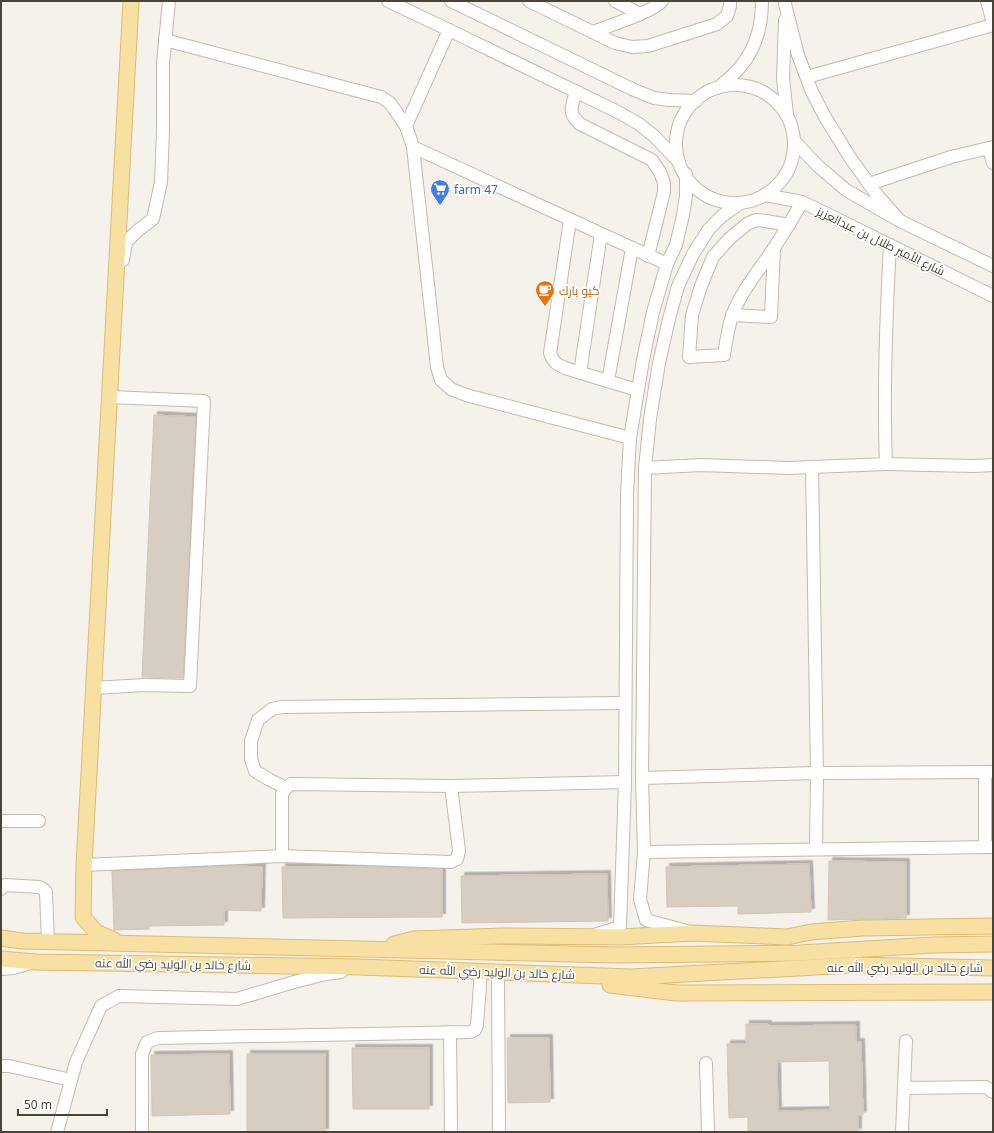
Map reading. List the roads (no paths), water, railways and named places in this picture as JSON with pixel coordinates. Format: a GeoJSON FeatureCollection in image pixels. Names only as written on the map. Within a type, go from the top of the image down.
{"type":"FeatureCollection","features":[{"type":"Feature","properties":{"kind":"main road"},"geometry":{"type":"LineString","coordinates":[[118,942],[96,932],[83,917],[84,865],[93,688],[131,1]]}},
{"type":"Feature","properties":{"kind":"main road"},"geometry":{"type":"LineString","coordinates":[[374,949],[414,939],[503,936],[620,937],[692,933],[787,937],[811,932],[863,928],[993,926]]}},
{"type":"Feature","properties":{"kind":"main road","name":"شارع خالد بن الوليد رضي الله عنه"},"geometry":{"type":"LineString","coordinates":[[1,938],[22,941],[118,942],[616,955],[799,953],[934,945],[993,944]]}},
{"type":"Feature","properties":{"kind":"main road","name":"شارع خالد بن الوليد رضي الله عنه"},"geometry":{"type":"LineString","coordinates":[[1,959],[33,962],[359,967],[631,977],[854,965],[993,968]]}},
{"type":"Feature","properties":{"kind":"main road"},"geometry":{"type":"LineString","coordinates":[[501,972],[676,993],[993,992]]}},
{"type":"Feature","properties":{"kind":"street"},"geometry":{"type":"LineString","coordinates":[[116,282],[122,263],[126,242],[153,219],[161,182],[165,40],[169,1]]}},
{"type":"Feature","properties":{"kind":"street"},"geometry":{"type":"LineString","coordinates":[[388,1],[576,91],[639,124],[654,136],[679,162],[692,184],[702,193],[714,199],[739,204],[753,201],[766,195],[784,178],[790,166],[794,141],[792,127],[786,115],[769,96],[757,90],[732,86],[718,88],[705,93],[686,111],[680,123],[677,136],[676,148],[679,162]]}},
{"type":"Feature","properties":{"kind":"street"},"geometry":{"type":"LineString","coordinates":[[451,1],[632,89],[654,98],[696,101]]}},
{"type":"Feature","properties":{"kind":"street"},"geometry":{"type":"LineString","coordinates":[[529,1],[615,42],[632,47],[648,46],[716,24],[727,16],[730,1]]}},
{"type":"Feature","properties":{"kind":"street"},"geometry":{"type":"LineString","coordinates":[[615,1],[640,14]]}},
{"type":"Feature","properties":{"kind":"street"},"geometry":{"type":"LineString","coordinates":[[593,32],[640,14],[662,1]]}},
{"type":"Feature","properties":{"kind":"street"},"geometry":{"type":"LineString","coordinates":[[718,88],[741,67],[752,50],[760,28],[762,1]]}},
{"type":"Feature","properties":{"kind":"street"},"geometry":{"type":"LineString","coordinates":[[807,77],[993,24],[987,1]]}},
{"type":"Feature","properties":{"kind":"street"},"geometry":{"type":"LineString","coordinates":[[784,3],[783,78],[786,115]]}},
{"type":"Feature","properties":{"kind":"street"},"geometry":{"type":"LineString","coordinates":[[784,3],[798,55],[812,92],[849,156],[877,195],[900,221]]}},
{"type":"Feature","properties":{"kind":"street"},"geometry":{"type":"LineString","coordinates":[[406,126],[449,30]]}},
{"type":"Feature","properties":{"kind":"street"},"geometry":{"type":"LineString","coordinates":[[165,40],[381,97],[390,103],[406,126],[413,147],[437,366],[441,380],[451,389],[466,395],[630,438]]}},
{"type":"Feature","properties":{"kind":"street"},"geometry":{"type":"LineString","coordinates":[[576,91],[571,111],[573,118],[580,124],[652,160],[660,172],[664,183],[664,192],[648,256]]}},
{"type":"Feature","properties":{"kind":"street"},"geometry":{"type":"LineString","coordinates":[[794,141],[818,166],[846,190],[900,221],[993,266]]}},
{"type":"Feature","properties":{"kind":"street"},"geometry":{"type":"LineString","coordinates":[[413,147],[667,264]]}},
{"type":"Feature","properties":{"kind":"street"},"geometry":{"type":"LineString","coordinates":[[869,184],[951,157],[991,148],[993,163]]}},
{"type":"Feature","properties":{"kind":"street"},"geometry":{"type":"LineString","coordinates":[[588,936],[620,927],[625,782],[626,494],[630,438],[653,312],[667,264],[676,244],[683,215],[686,196],[686,174]]}},
{"type":"Feature","properties":{"kind":"street","name":"شارع الأمير طلال بن عبدالعزيز"},"geometry":{"type":"LineString","coordinates":[[766,195],[802,202],[993,296]]}},
{"type":"Feature","properties":{"kind":"street"},"geometry":{"type":"LineString","coordinates":[[789,225],[766,220],[756,220],[747,224],[729,239],[714,257],[701,286],[692,315],[689,357],[724,355],[732,315],[750,282],[789,225],[802,202]]}},
{"type":"Feature","properties":{"kind":"street"},"geometry":{"type":"LineString","coordinates":[[692,933],[658,922],[646,920],[640,899],[644,852],[642,778],[645,468],[650,419],[659,363],[678,286],[693,254],[709,229],[722,216],[739,204]]}},
{"type":"Feature","properties":{"kind":"street"},"geometry":{"type":"LineString","coordinates":[[570,220],[550,353],[553,361],[560,366],[638,390]]}},
{"type":"Feature","properties":{"kind":"street"},"geometry":{"type":"LineString","coordinates":[[580,372],[601,234]]}},
{"type":"Feature","properties":{"kind":"street"},"geometry":{"type":"LineString","coordinates":[[886,464],[884,432],[886,326],[890,245]]}},
{"type":"Feature","properties":{"kind":"street"},"geometry":{"type":"LineString","coordinates":[[608,381],[632,248]]}},
{"type":"Feature","properties":{"kind":"street"},"geometry":{"type":"LineString","coordinates":[[732,315],[771,317],[774,248]]}},
{"type":"Feature","properties":{"kind":"street"},"geometry":{"type":"LineString","coordinates":[[93,688],[145,684],[190,686],[204,401],[110,397]]}},
{"type":"Feature","properties":{"kind":"street"},"geometry":{"type":"LineString","coordinates":[[645,468],[701,465],[788,468],[886,464],[993,465]]}},
{"type":"Feature","properties":{"kind":"street"},"geometry":{"type":"LineString","coordinates":[[812,467],[817,773],[816,849]]}},
{"type":"Feature","properties":{"kind":"street"},"geometry":{"type":"LineString","coordinates":[[286,788],[255,771],[251,758],[251,741],[258,720],[272,709],[282,707],[625,704]]}},
{"type":"Feature","properties":{"kind":"street"},"geometry":{"type":"LineString","coordinates":[[642,778],[817,773],[989,772],[989,847],[644,852]]}},
{"type":"Feature","properties":{"kind":"street"},"geometry":{"type":"LineString","coordinates":[[282,856],[282,794],[291,784],[452,786],[625,782]]}},
{"type":"Feature","properties":{"kind":"street"},"geometry":{"type":"LineString","coordinates":[[84,865],[282,856],[451,862],[457,859],[459,852],[452,786]]}},
{"type":"Feature","properties":{"kind":"street"},"geometry":{"type":"LineString","coordinates":[[1,821],[39,822]]}},
{"type":"Feature","properties":{"kind":"street"},"geometry":{"type":"LineString","coordinates":[[1,889],[5,885],[39,887],[46,892],[48,941]]}},
{"type":"Feature","properties":{"kind":"street"},"geometry":{"type":"LineString","coordinates":[[1,969],[13,968],[33,962]]}},
{"type":"Feature","properties":{"kind":"street"},"geometry":{"type":"LineString","coordinates":[[57,1132],[76,1062],[101,1006],[119,996],[238,999],[294,982],[359,967]]}},
{"type":"Feature","properties":{"kind":"street"},"geometry":{"type":"LineString","coordinates":[[142,1132],[142,1054],[147,1042],[158,1038],[450,1032],[475,1030],[477,1025],[481,972]]}},
{"type":"Feature","properties":{"kind":"street"},"geometry":{"type":"LineString","coordinates":[[499,1132],[501,972]]}},
{"type":"Feature","properties":{"kind":"street"},"geometry":{"type":"LineString","coordinates":[[450,1032],[451,1132]]}},
{"type":"Feature","properties":{"kind":"street"},"geometry":{"type":"LineString","coordinates":[[902,1132],[906,1041]]}},
{"type":"Feature","properties":{"kind":"street"},"geometry":{"type":"LineString","coordinates":[[706,1063],[708,1132]]}},
{"type":"Feature","properties":{"kind":"street"},"geometry":{"type":"LineString","coordinates":[[1,1066],[9,1066],[71,1080]]}},
{"type":"Feature","properties":{"kind":"street"},"geometry":{"type":"LineString","coordinates":[[904,1088],[986,1087],[993,1092]]}},
{"type":"Feature","properties":{"kind":"place","name":"farm 47"},"geometry":{"type":"Point","coordinates":[440,206]}},
{"type":"Feature","properties":{"kind":"place","name":"كيو بارك"},"geometry":{"type":"Point","coordinates":[545,307]}}]}
